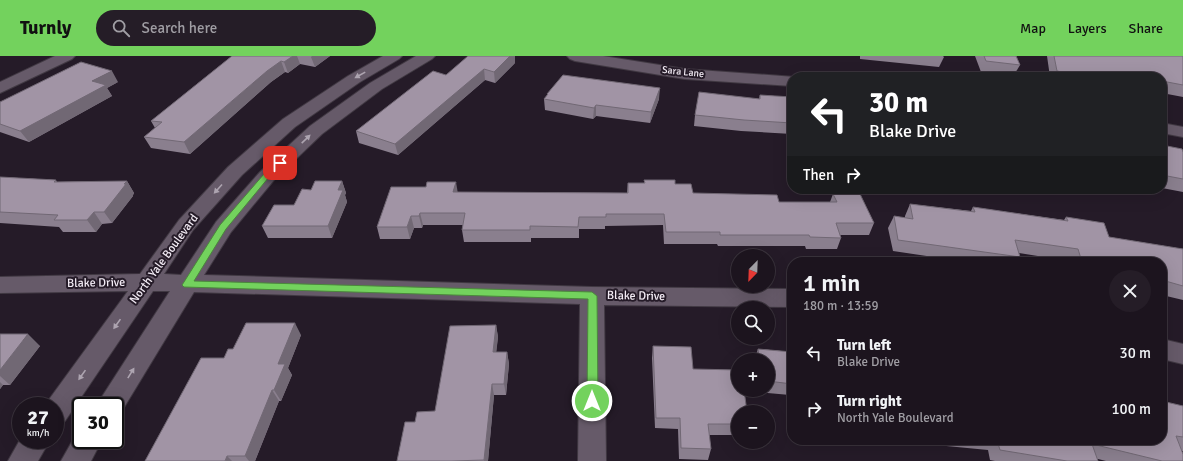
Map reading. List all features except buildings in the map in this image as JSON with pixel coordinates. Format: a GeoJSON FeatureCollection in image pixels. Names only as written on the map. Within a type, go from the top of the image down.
{"type":"FeatureCollection","features":[{"type":"Feature","properties":{"kind":"street"},"geometry":{"type":"LineString","coordinates":[[0,88],[66,56]]}},
{"type":"Feature","properties":{"kind":"street","name":"North Yale Boulevard"},"geometry":{"type":"LineString","coordinates":[[64,400],[186,225],[236,171],[289,123],[354,78],[394,56]]}},
{"type":"Feature","properties":{"kind":"street"},"geometry":{"type":"LineString","coordinates":[[116,397],[223,227],[267,176],[316,130],[376,86],[427,56]]}},
{"type":"Feature","properties":{"kind":"street","name":"Sara Lane"},"geometry":{"type":"LineString","coordinates":[[575,56],[686,74],[787,81]]}},
{"type":"Feature","properties":{"kind":"street"},"geometry":{"type":"LineString","coordinates":[[1167,129],[1183,132]]}},
{"type":"Feature","properties":{"kind":"street","name":"Blake Drive"},"geometry":{"type":"LineString","coordinates":[[0,285],[146,282],[187,285],[592,296],[787,298]]}},
{"type":"Feature","properties":{"kind":"street"},"geometry":{"type":"LineString","coordinates":[[592,296],[592,461]]}},
{"type":"Feature","properties":{"kind":"street"},"geometry":{"type":"LineString","coordinates":[[1167,350],[1183,354]]}},
{"type":"Feature","properties":{"kind":"street"},"geometry":{"type":"LineString","coordinates":[[22,461],[30,449]]}},
{"type":"Feature","properties":{"kind":"street"},"geometry":{"type":"LineString","coordinates":[[75,461],[82,449]]}},
{"type":"Feature","properties":{"kind":"route"},"geometry":{"type":"LineString","coordinates":[[280,163],[223,227],[187,285],[592,296],[592,401]]}}]}
